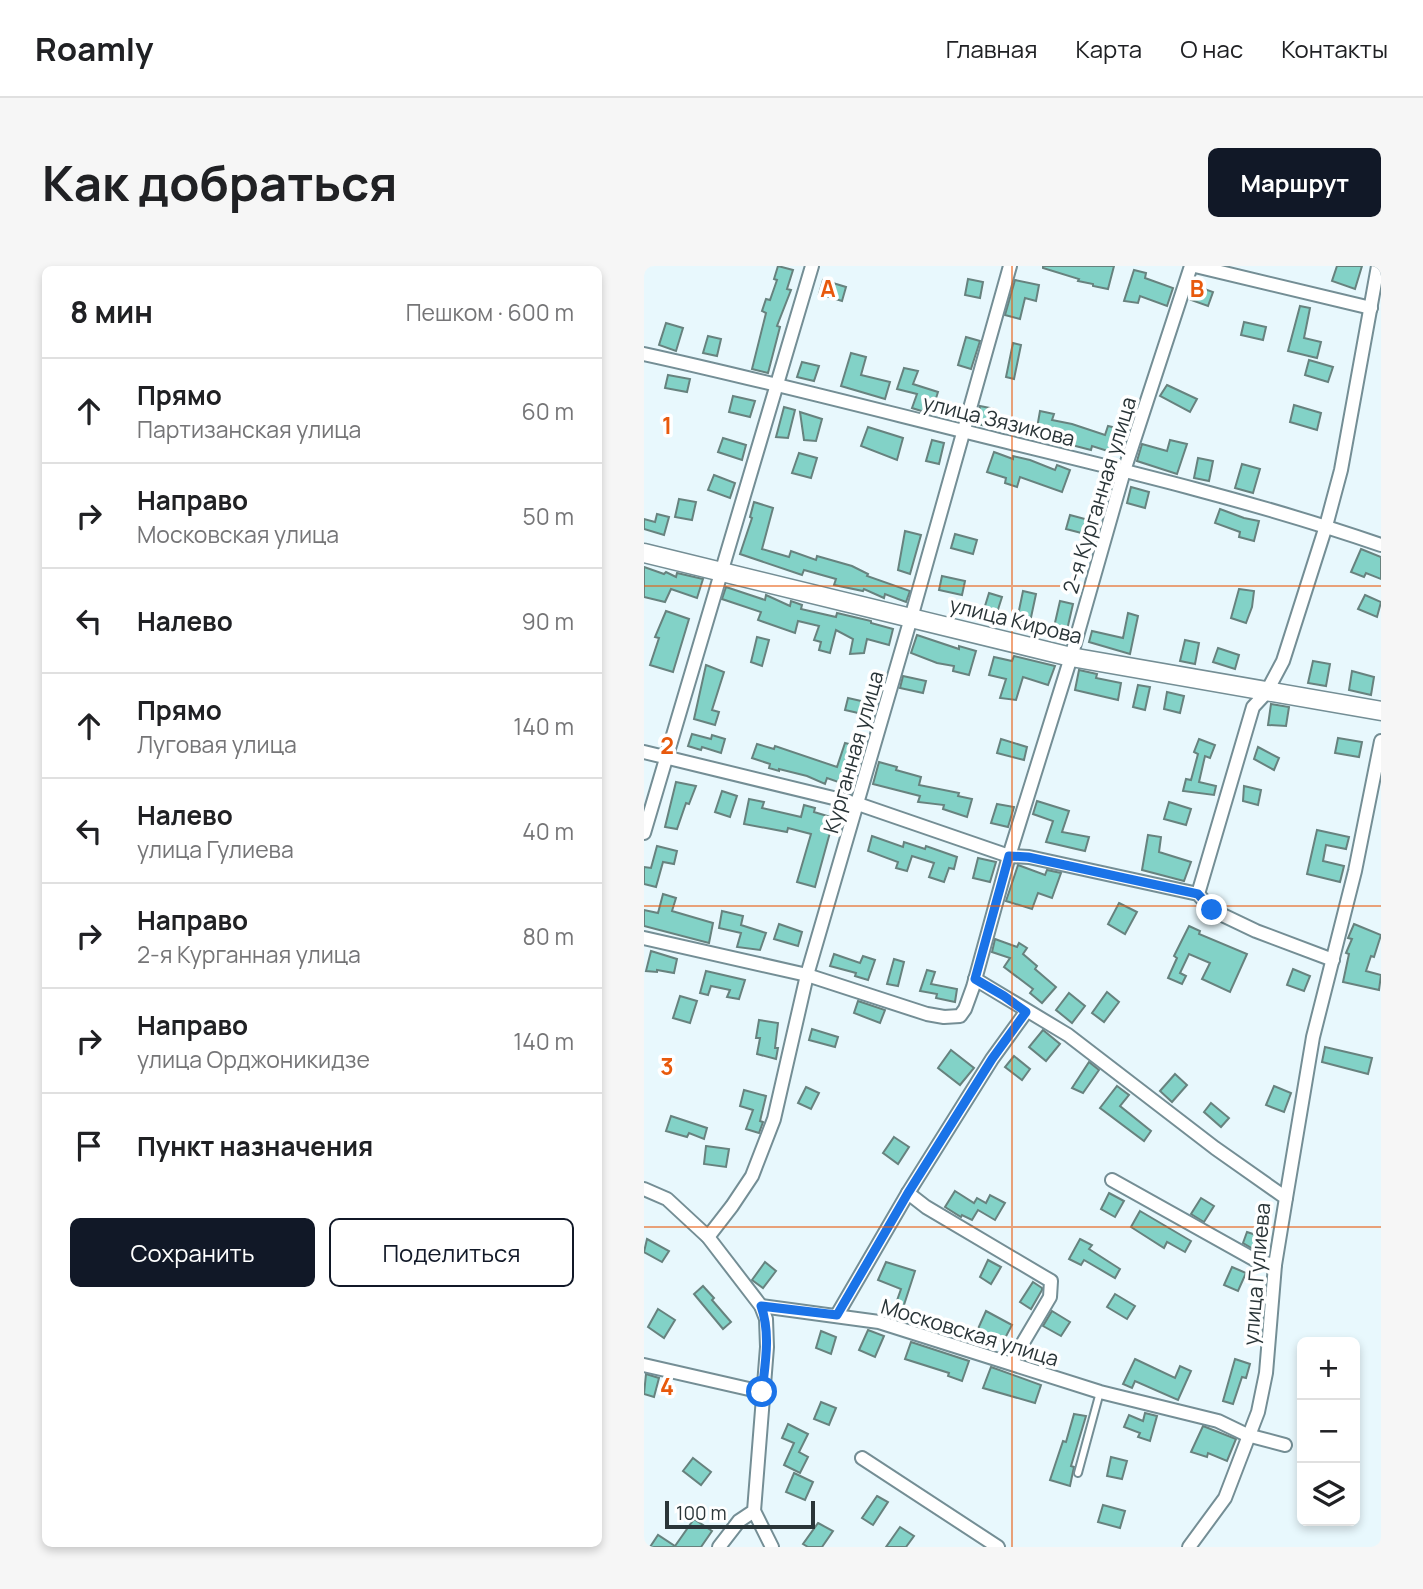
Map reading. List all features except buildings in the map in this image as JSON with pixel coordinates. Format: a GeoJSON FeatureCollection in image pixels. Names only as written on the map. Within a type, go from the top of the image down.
{"type":"FeatureCollection","features":[{"type":"Feature","properties":{"kind":"street"},"geometry":{"type":"LineString","coordinates":[[644,833],[812,266]]}},
{"type":"Feature","properties":{"kind":"street","name":"Курганная улица"},"geometry":{"type":"LineString","coordinates":[[708,1237],[752,1176],[774,1119],[807,975],[1010,266]]}},
{"type":"Feature","properties":{"kind":"street"},"geometry":{"type":"LineString","coordinates":[[1193,266],[1371,308]]}},
{"type":"Feature","properties":{"kind":"street","name":"2-я Курганная улица"},"geometry":{"type":"LineString","coordinates":[[807,975],[927,1014],[960,1016],[965,1009],[1124,471],[1193,266]]}},
{"type":"Feature","properties":{"kind":"street"},"geometry":{"type":"LineString","coordinates":[[1198,894],[1253,707],[1266,693],[1283,662],[1326,526],[1341,470],[1378,266]]}},
{"type":"Feature","properties":{"kind":"street","name":"улица Зязикова"},"geometry":{"type":"LineString","coordinates":[[644,354],[777,384],[1124,471],[1326,526],[1381,545]]}},
{"type":"Feature","properties":{"kind":"street","name":"улица Кирова"},"geometry":{"type":"LineString","coordinates":[[644,552],[1071,657],[1381,711]]}},
{"type":"Feature","properties":{"kind":"street"},"geometry":{"type":"LineString","coordinates":[[1286,1198],[1313,1037],[1355,871],[1381,741]]}},
{"type":"Feature","properties":{"kind":"street"},"geometry":{"type":"LineString","coordinates":[[644,752],[858,804],[1009,856],[1028,857],[1198,894],[1212,910],[1256,931],[1333,960]]}},
{"type":"Feature","properties":{"kind":"street"},"geometry":{"type":"LineString","coordinates":[[644,938],[807,975]]}},
{"type":"Feature","properties":{"kind":"street","name":"улица Гулиева"},"geometry":{"type":"LineString","coordinates":[[975,979],[1068,1035],[1215,1148],[1286,1198],[1275,1265],[1266,1373],[1258,1412],[1224,1497],[1189,1547]]}},
{"type":"Feature","properties":{"kind":"street"},"geometry":{"type":"LineString","coordinates":[[837,1315],[908,1193],[992,1059],[1026,1012]]}},
{"type":"Feature","properties":{"kind":"street"},"geometry":{"type":"LineString","coordinates":[[1112,1180],[1257,1261],[1275,1265]]}},
{"type":"Feature","properties":{"kind":"street"},"geometry":{"type":"LineString","coordinates":[[644,1189],[667,1199],[708,1237],[761,1306],[766,1319],[754,1511],[772,1547]]}},
{"type":"Feature","properties":{"kind":"street"},"geometry":{"type":"LineString","coordinates":[[908,1193],[937,1214],[1051,1281],[1050,1297],[1011,1363]]}},
{"type":"Feature","properties":{"kind":"street","name":"Московская улица"},"geometry":{"type":"LineString","coordinates":[[761,1306],[879,1322],[1100,1392],[1219,1421],[1247,1435],[1285,1445]]}},
{"type":"Feature","properties":{"kind":"street"},"geometry":{"type":"LineString","coordinates":[[644,1365],[762,1392]]}},
{"type":"Feature","properties":{"kind":"street"},"geometry":{"type":"LineString","coordinates":[[862,1458],[998,1547]]}},
{"type":"Feature","properties":{"kind":"street"},"geometry":{"type":"LineString","coordinates":[[719,1547],[739,1521],[754,1511]]}},
{"type":"Feature","properties":{"kind":"lane"},"geometry":{"type":"LineString","coordinates":[[1078,1473],[1100,1392]]}},
{"type":"Feature","properties":{"kind":"route"},"geometry":{"type":"LineString","coordinates":[[762,1392],[766,1319],[761,1306],[837,1315],[908,1193],[992,1059],[1026,1012],[975,979],[1009,856],[1028,857],[1198,894],[1212,910]]}}]}
